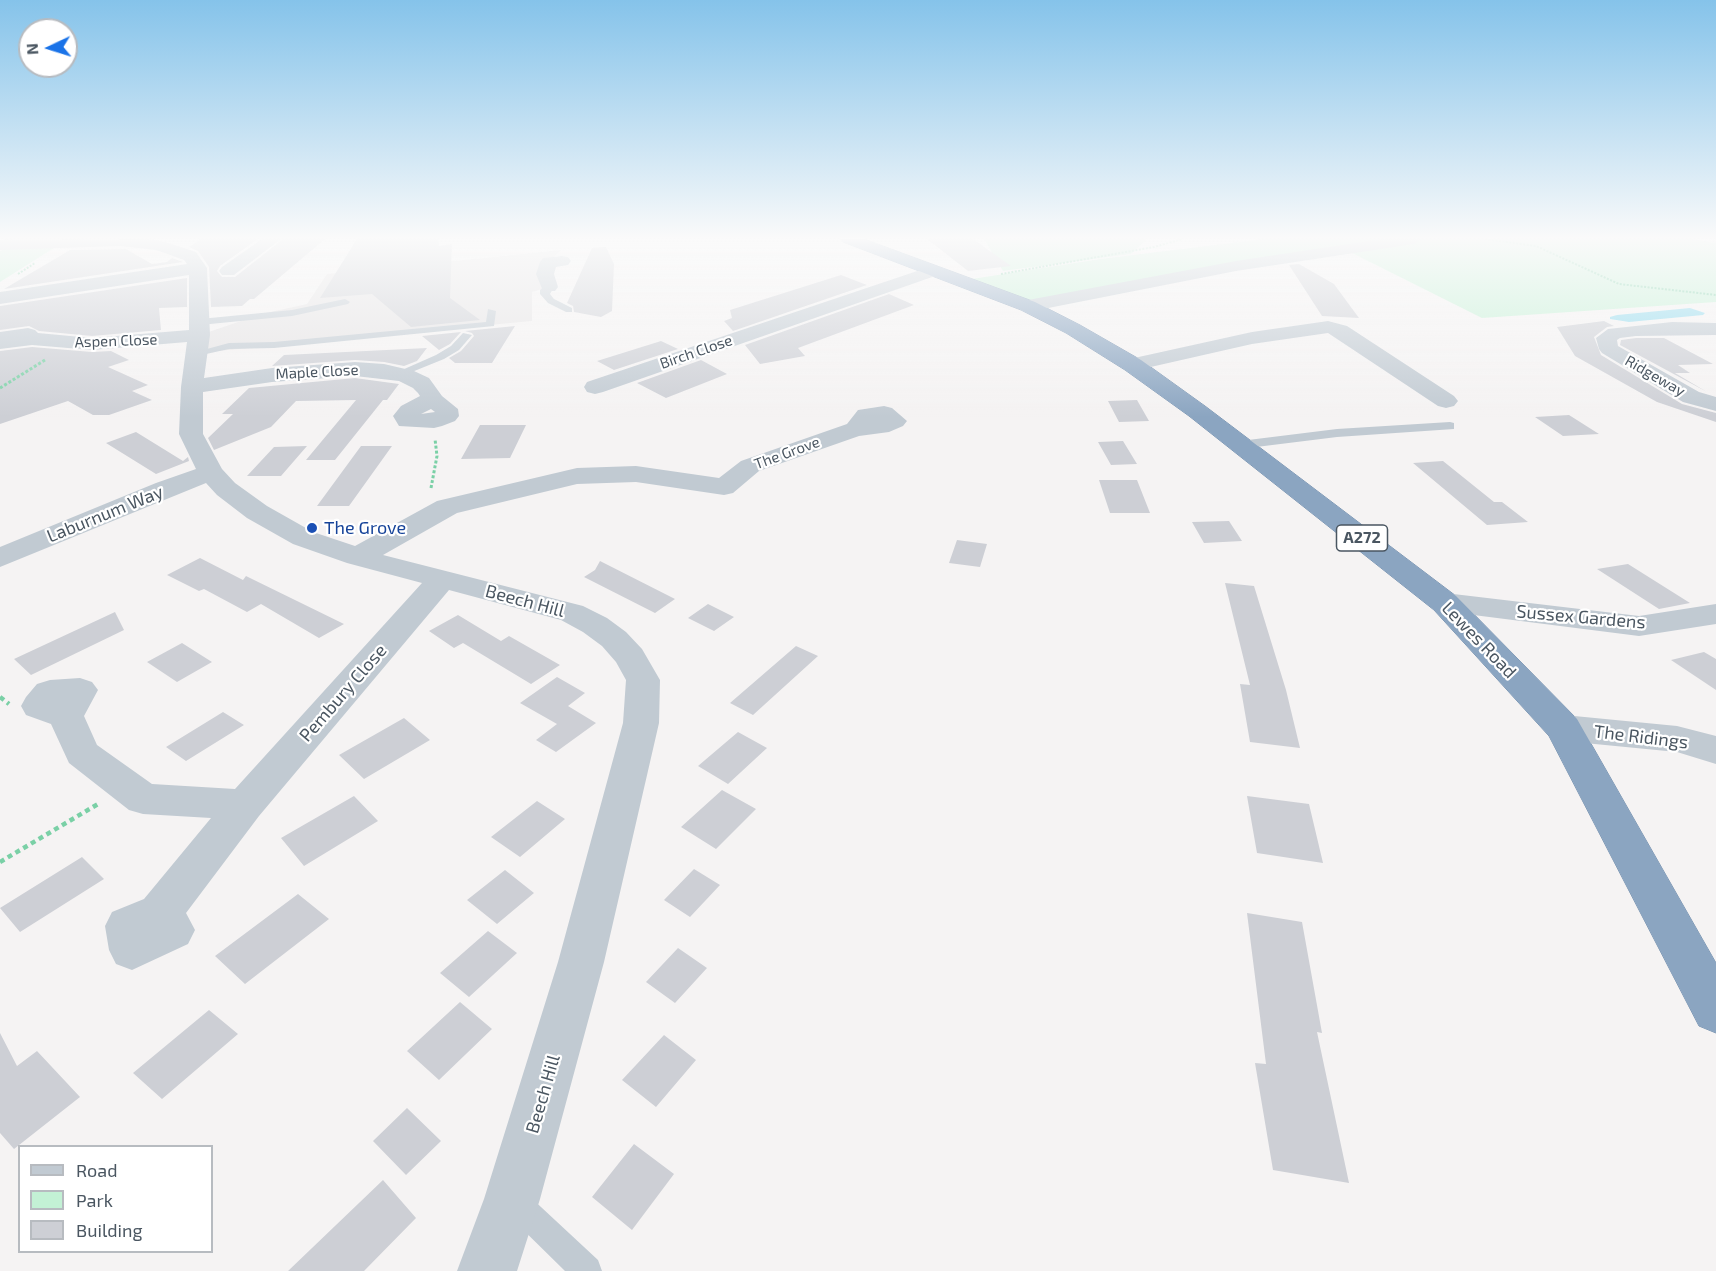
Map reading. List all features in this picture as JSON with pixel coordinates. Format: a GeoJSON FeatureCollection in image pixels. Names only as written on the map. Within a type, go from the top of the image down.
{"type":"FeatureCollection","features":[{"type":"Feature","properties":{"kind":"highway","name":"Lewes Road"},"geometry":{"type":"LineString","coordinates":[[1007,298],[1028,306],[1073,329],[1132,365],[1445,603],[1564,728],[1716,1010]]}},
{"type":"Feature","properties":{"kind":"street","name":"Beech Hill"},"geometry":{"type":"LineString","coordinates":[[207,298],[192,387],[191,434],[211,473],[226,489],[257,512],[303,538],[357,557],[441,581],[572,613],[595,625],[614,639],[630,657],[643,680],[641,723],[581,962],[512,1199],[487,1271]]}},
{"type":"Feature","properties":{"kind":"street","name":"Birch Close"},"geometry":{"type":"LineString","coordinates":[[596,387],[876,298]]}},
{"type":"Feature","properties":{"kind":"street"},"geometry":{"type":"LineString","coordinates":[[1028,306],[1067,298]]}},
{"type":"Feature","properties":{"kind":"street"},"geometry":{"type":"LineString","coordinates":[[1132,365],[1242,340],[1328,327],[1341,330],[1446,401]]}},
{"type":"Feature","properties":{"kind":"street","name":"Ridgeway"},"geometry":{"type":"LineString","coordinates":[[1716,329],[1636,330],[1615,333],[1606,338],[1609,349],[1692,397],[1716,404]]}},
{"type":"Feature","properties":{"kind":"street","name":"Aspen Close"},"geometry":{"type":"LineString","coordinates":[[32,339],[92,345],[199,336]]}},
{"type":"Feature","properties":{"kind":"street","name":"Maple Close"},"geometry":{"type":"LineString","coordinates":[[192,387],[321,370],[384,370],[421,382],[429,391],[433,410]]}},
{"type":"Feature","properties":{"kind":"street","name":"The Grove"},"geometry":{"type":"LineString","coordinates":[[357,557],[447,507],[578,476],[636,474],[733,496],[750,466],[856,429]]}},
{"type":"Feature","properties":{"kind":"street","name":"Laburnum Way"},"geometry":{"type":"LineString","coordinates":[[0,558],[154,494],[211,473]]}},
{"type":"Feature","properties":{"kind":"street","name":"Pembury Close"},"geometry":{"type":"LineString","coordinates":[[160,912],[245,805],[441,581]]}},
{"type":"Feature","properties":{"kind":"street","name":"Sussex Gardens"},"geometry":{"type":"LineString","coordinates":[[1445,603],[1639,626],[1716,614]]}},
{"type":"Feature","properties":{"kind":"street"},"geometry":{"type":"LineString","coordinates":[[66,716],[82,753],[143,799],[245,805]]}},
{"type":"Feature","properties":{"kind":"street","name":"The Ridings"},"geometry":{"type":"LineString","coordinates":[[1564,728],[1677,739],[1716,750]]}},
{"type":"Feature","properties":{"kind":"lane"},"geometry":{"type":"LineString","coordinates":[[549,298],[569,310]]}},
{"type":"Feature","properties":{"kind":"lane"},"geometry":{"type":"LineString","coordinates":[[199,336],[285,314],[345,302]]}},
{"type":"Feature","properties":{"kind":"lane"},"geometry":{"type":"LineString","coordinates":[[199,336],[229,346],[274,345],[491,324],[490,311]]}},
{"type":"Feature","properties":{"kind":"lane"},"geometry":{"type":"LineString","coordinates":[[398,374],[440,357],[455,348],[467,335]]}},
{"type":"Feature","properties":{"kind":"lane"},"geometry":{"type":"LineString","coordinates":[[1240,445],[1337,433],[1450,426]]}},
{"type":"Feature","properties":{"kind":"lane"},"geometry":{"type":"LineString","coordinates":[[512,1199],[587,1271]]}},
{"type":"Feature","properties":{"kind":"path"},"geometry":{"type":"LineString","coordinates":[[0,388],[72,343]]}},
{"type":"Feature","properties":{"kind":"path"},"geometry":{"type":"LineString","coordinates":[[426,519],[437,456],[433,410]]}},
{"type":"Feature","properties":{"kind":"path"},"geometry":{"type":"LineString","coordinates":[[0,862],[127,787]]}},
{"type":"Feature","properties":{"kind":"shaded area"},"geometry":{"type":"Polygon","coordinates":[[[311,298],[532,298],[532,321],[197,353],[200,335],[261,314],[307,304],[311,298]]]}},
{"type":"Feature","properties":{"kind":"green space"},"geometry":{"type":"Polygon","coordinates":[[[1007,298],[1070,298],[1028,306],[1007,298]]]}},
{"type":"Feature","properties":{"kind":"green space"},"geometry":{"type":"Polygon","coordinates":[[[1443,298],[1716,298],[1716,302],[1482,318],[1443,298]]]}},
{"type":"Feature","properties":{"kind":"water"},"geometry":{"type":"Polygon","coordinates":[[[1690,308],[1705,313],[1629,322],[1610,319],[1617,315],[1690,308]]]}},
{"type":"Feature","properties":{"kind":"building"},"geometry":{"type":"Polygon","coordinates":[[[51,298],[187,298],[187,307],[159,308],[161,330],[92,336],[39,331],[29,326],[0,330],[0,306],[51,298]]]}},
{"type":"Feature","properties":{"kind":"building"},"geometry":{"type":"Polygon","coordinates":[[[211,298],[255,298],[250,299],[242,306],[211,307],[211,298]]]}},
{"type":"Feature","properties":{"kind":"building"},"geometry":{"type":"Polygon","coordinates":[[[377,298],[450,298],[480,320],[411,327],[377,298]]]}},
{"type":"Feature","properties":{"kind":"building"},"geometry":{"type":"Polygon","coordinates":[[[569,298],[613,298],[612,311],[601,317],[574,312],[573,306],[567,303],[569,298]]]}},
{"type":"Feature","properties":{"kind":"building"},"geometry":{"type":"Polygon","coordinates":[[[767,298],[828,298],[733,331],[724,321],[732,318],[730,310],[767,298]]]}},
{"type":"Feature","properties":{"kind":"building"},"geometry":{"type":"Polygon","coordinates":[[[877,298],[899,298],[914,305],[798,348],[805,356],[760,364],[745,345],[877,298]]]}},
{"type":"Feature","properties":{"kind":"building"},"geometry":{"type":"Polygon","coordinates":[[[1311,298],[1345,298],[1359,318],[1322,316],[1311,298]]]}},
{"type":"Feature","properties":{"kind":"building"},"geometry":{"type":"Polygon","coordinates":[[[1604,321],[1614,326],[1607,327],[1594,337],[1601,355],[1682,404],[1716,413],[1716,422],[1657,402],[1575,356],[1557,327],[1604,321]]]}},
{"type":"Feature","properties":{"kind":"building"},"geometry":{"type":"Polygon","coordinates":[[[515,326],[492,363],[455,363],[449,358],[461,351],[474,336],[465,331],[515,326]]]}},
{"type":"Feature","properties":{"kind":"building"},"geometry":{"type":"Polygon","coordinates":[[[461,332],[450,344],[439,350],[422,336],[461,332]]]}},
{"type":"Feature","properties":{"kind":"building"},"geometry":{"type":"Polygon","coordinates":[[[1664,338],[1713,364],[1678,365],[1690,373],[1675,373],[1707,392],[1620,345],[1621,340],[1664,338]]]}},
{"type":"Feature","properties":{"kind":"building"},"geometry":{"type":"Polygon","coordinates":[[[661,341],[678,349],[614,370],[597,361],[661,341]]]}},
{"type":"Feature","properties":{"kind":"building"},"geometry":{"type":"Polygon","coordinates":[[[32,347],[92,352],[111,351],[129,360],[108,367],[148,385],[132,391],[152,400],[109,415],[93,415],[68,401],[0,424],[0,351],[32,347]]]}},
{"type":"Feature","properties":{"kind":"building"},"geometry":{"type":"Polygon","coordinates":[[[427,348],[417,361],[404,366],[355,360],[272,366],[284,355],[427,348]]]}},
{"type":"Feature","properties":{"kind":"building"},"geometry":{"type":"Polygon","coordinates":[[[701,360],[727,374],[666,398],[637,383],[701,360]]]}},
{"type":"Feature","properties":{"kind":"building"},"geometry":{"type":"Polygon","coordinates":[[[355,378],[399,384],[387,400],[383,400],[335,460],[306,460],[356,400],[296,401],[271,427],[214,450],[208,438],[233,414],[222,414],[249,388],[355,378]]]}},
{"type":"Feature","properties":{"kind":"building"},"geometry":{"type":"Polygon","coordinates":[[[1137,400],[1149,421],[1119,422],[1108,401],[1137,400]]]}},
{"type":"Feature","properties":{"kind":"building"},"geometry":{"type":"Polygon","coordinates":[[[1569,415],[1599,434],[1563,436],[1535,417],[1569,415]]]}},
{"type":"Feature","properties":{"kind":"building"},"geometry":{"type":"Polygon","coordinates":[[[480,425],[526,425],[510,458],[461,459],[480,425]]]}},
{"type":"Feature","properties":{"kind":"building"},"geometry":{"type":"Polygon","coordinates":[[[136,432],[183,461],[188,457],[189,461],[156,474],[106,443],[136,432]]]}},
{"type":"Feature","properties":{"kind":"building"},"geometry":{"type":"Polygon","coordinates":[[[1123,441],[1137,464],[1111,465],[1098,442],[1123,441]]]}},
{"type":"Feature","properties":{"kind":"building"},"geometry":{"type":"Polygon","coordinates":[[[307,446],[281,476],[247,476],[274,447],[307,446]]]}},
{"type":"Feature","properties":{"kind":"building"},"geometry":{"type":"Polygon","coordinates":[[[361,446],[392,446],[349,506],[317,506],[361,446]]]}},
{"type":"Feature","properties":{"kind":"building"},"geometry":{"type":"Polygon","coordinates":[[[1443,461],[1494,502],[1502,502],[1528,522],[1487,525],[1413,463],[1443,461]]]}},
{"type":"Feature","properties":{"kind":"building"},"geometry":{"type":"Polygon","coordinates":[[[1099,480],[1137,480],[1150,513],[1110,513],[1099,480]]]}},
{"type":"Feature","properties":{"kind":"building"},"geometry":{"type":"Polygon","coordinates":[[[1229,521],[1242,541],[1204,543],[1192,522],[1229,521]]]}},
{"type":"Feature","properties":{"kind":"building"},"geometry":{"type":"Polygon","coordinates":[[[957,540],[987,544],[980,567],[949,563],[957,540]]]}},
{"type":"Feature","properties":{"kind":"building"},"geometry":{"type":"Polygon","coordinates":[[[200,558],[243,580],[246,576],[344,624],[319,638],[261,604],[247,612],[204,589],[199,591],[167,575],[200,558]]]}},
{"type":"Feature","properties":{"kind":"building"},"geometry":{"type":"Polygon","coordinates":[[[600,561],[675,599],[655,613],[584,577],[595,570],[600,561]]]}},
{"type":"Feature","properties":{"kind":"building"},"geometry":{"type":"Polygon","coordinates":[[[1628,564],[1690,603],[1659,609],[1597,569],[1628,564]]]}},
{"type":"Feature","properties":{"kind":"building"},"geometry":{"type":"Polygon","coordinates":[[[1225,583],[1254,586],[1286,690],[1300,748],[1250,742],[1240,684],[1250,685],[1225,583]]]}},
{"type":"Feature","properties":{"kind":"building"},"geometry":{"type":"Polygon","coordinates":[[[708,604],[734,617],[714,631],[688,618],[708,604]]]}},
{"type":"Feature","properties":{"kind":"building"},"geometry":{"type":"Polygon","coordinates":[[[115,612],[124,630],[31,675],[14,659],[115,612]]]}},
{"type":"Feature","properties":{"kind":"building"},"geometry":{"type":"Polygon","coordinates":[[[458,615],[501,641],[509,636],[560,665],[531,684],[463,643],[454,648],[429,631],[458,615]]]}},
{"type":"Feature","properties":{"kind":"building"},"geometry":{"type":"Polygon","coordinates":[[[182,643],[212,662],[177,682],[147,662],[182,643]]]}},
{"type":"Feature","properties":{"kind":"building"},"geometry":{"type":"Polygon","coordinates":[[[796,646],[818,656],[753,715],[730,703],[796,646]]]}},
{"type":"Feature","properties":{"kind":"building"},"geometry":{"type":"Polygon","coordinates":[[[1704,652],[1716,659],[1716,690],[1671,660],[1704,652]]]}},
{"type":"Feature","properties":{"kind":"building"},"geometry":{"type":"Polygon","coordinates":[[[557,677],[585,693],[568,706],[596,723],[556,752],[536,740],[557,724],[520,703],[557,677]]]}},
{"type":"Feature","properties":{"kind":"building"},"geometry":{"type":"Polygon","coordinates":[[[223,712],[244,725],[186,761],[166,747],[223,712]]]}},
{"type":"Feature","properties":{"kind":"building"},"geometry":{"type":"Polygon","coordinates":[[[404,718],[430,740],[364,779],[339,755],[404,718]]]}},
{"type":"Feature","properties":{"kind":"building"},"geometry":{"type":"Polygon","coordinates":[[[738,732],[767,748],[728,784],[698,766],[738,732]]]}},
{"type":"Feature","properties":{"kind":"building"},"geometry":{"type":"Polygon","coordinates":[[[722,790],[756,809],[716,849],[681,827],[722,790]]]}},
{"type":"Feature","properties":{"kind":"building"},"geometry":{"type":"Polygon","coordinates":[[[354,796],[378,821],[304,866],[281,838],[354,796]]]}},
{"type":"Feature","properties":{"kind":"building"},"geometry":{"type":"Polygon","coordinates":[[[1247,796],[1309,804],[1323,863],[1257,853],[1247,796]]]}},
{"type":"Feature","properties":{"kind":"building"},"geometry":{"type":"Polygon","coordinates":[[[537,801],[565,819],[520,857],[491,837],[537,801]]]}},
{"type":"Feature","properties":{"kind":"building"},"geometry":{"type":"Polygon","coordinates":[[[82,857],[104,879],[20,932],[0,908],[82,857]]]}},
{"type":"Feature","properties":{"kind":"building"},"geometry":{"type":"Polygon","coordinates":[[[694,869],[720,885],[690,917],[664,900],[694,869]]]}},
{"type":"Feature","properties":{"kind":"building"},"geometry":{"type":"Polygon","coordinates":[[[505,870],[534,893],[497,924],[467,900],[505,870]]]}},
{"type":"Feature","properties":{"kind":"building"},"geometry":{"type":"Polygon","coordinates":[[[298,894],[329,919],[245,984],[215,956],[298,894]]]}},
{"type":"Feature","properties":{"kind":"building"},"geometry":{"type":"Polygon","coordinates":[[[1247,913],[1302,922],[1322,1033],[1317,1032],[1349,1183],[1273,1170],[1255,1063],[1266,1064],[1247,913]]]}},
{"type":"Feature","properties":{"kind":"building"},"geometry":{"type":"Polygon","coordinates":[[[488,931],[517,953],[469,997],[440,973],[488,931]]]}},
{"type":"Feature","properties":{"kind":"building"},"geometry":{"type":"Polygon","coordinates":[[[678,948],[707,968],[675,1003],[646,982],[678,948]]]}},
{"type":"Feature","properties":{"kind":"building"},"geometry":{"type":"Polygon","coordinates":[[[460,1002],[492,1029],[439,1080],[407,1051],[460,1002]]]}},
{"type":"Feature","properties":{"kind":"building"},"geometry":{"type":"Polygon","coordinates":[[[209,1010],[238,1034],[162,1099],[133,1073],[209,1010]]]}},
{"type":"Feature","properties":{"kind":"building"},"geometry":{"type":"Polygon","coordinates":[[[0,1033],[17,1066],[37,1051],[80,1097],[14,1149],[0,1133],[0,1033]]]}},
{"type":"Feature","properties":{"kind":"building"},"geometry":{"type":"Polygon","coordinates":[[[664,1035],[696,1060],[656,1107],[622,1080],[664,1035]]]}},
{"type":"Feature","properties":{"kind":"building"},"geometry":{"type":"Polygon","coordinates":[[[407,1108],[441,1141],[406,1175],[373,1141],[407,1108]]]}},
{"type":"Feature","properties":{"kind":"building"},"geometry":{"type":"Polygon","coordinates":[[[634,1144],[674,1174],[632,1230],[592,1197],[634,1144]]]}},
{"type":"Feature","properties":{"kind":"building"},"geometry":{"type":"Polygon","coordinates":[[[383,1180],[416,1218],[364,1271],[288,1271],[383,1180]]]}},
{"type":"Feature","properties":{"kind":"place","name":"The Grove"},"geometry":{"type":"Point","coordinates":[312,528]}}]}
